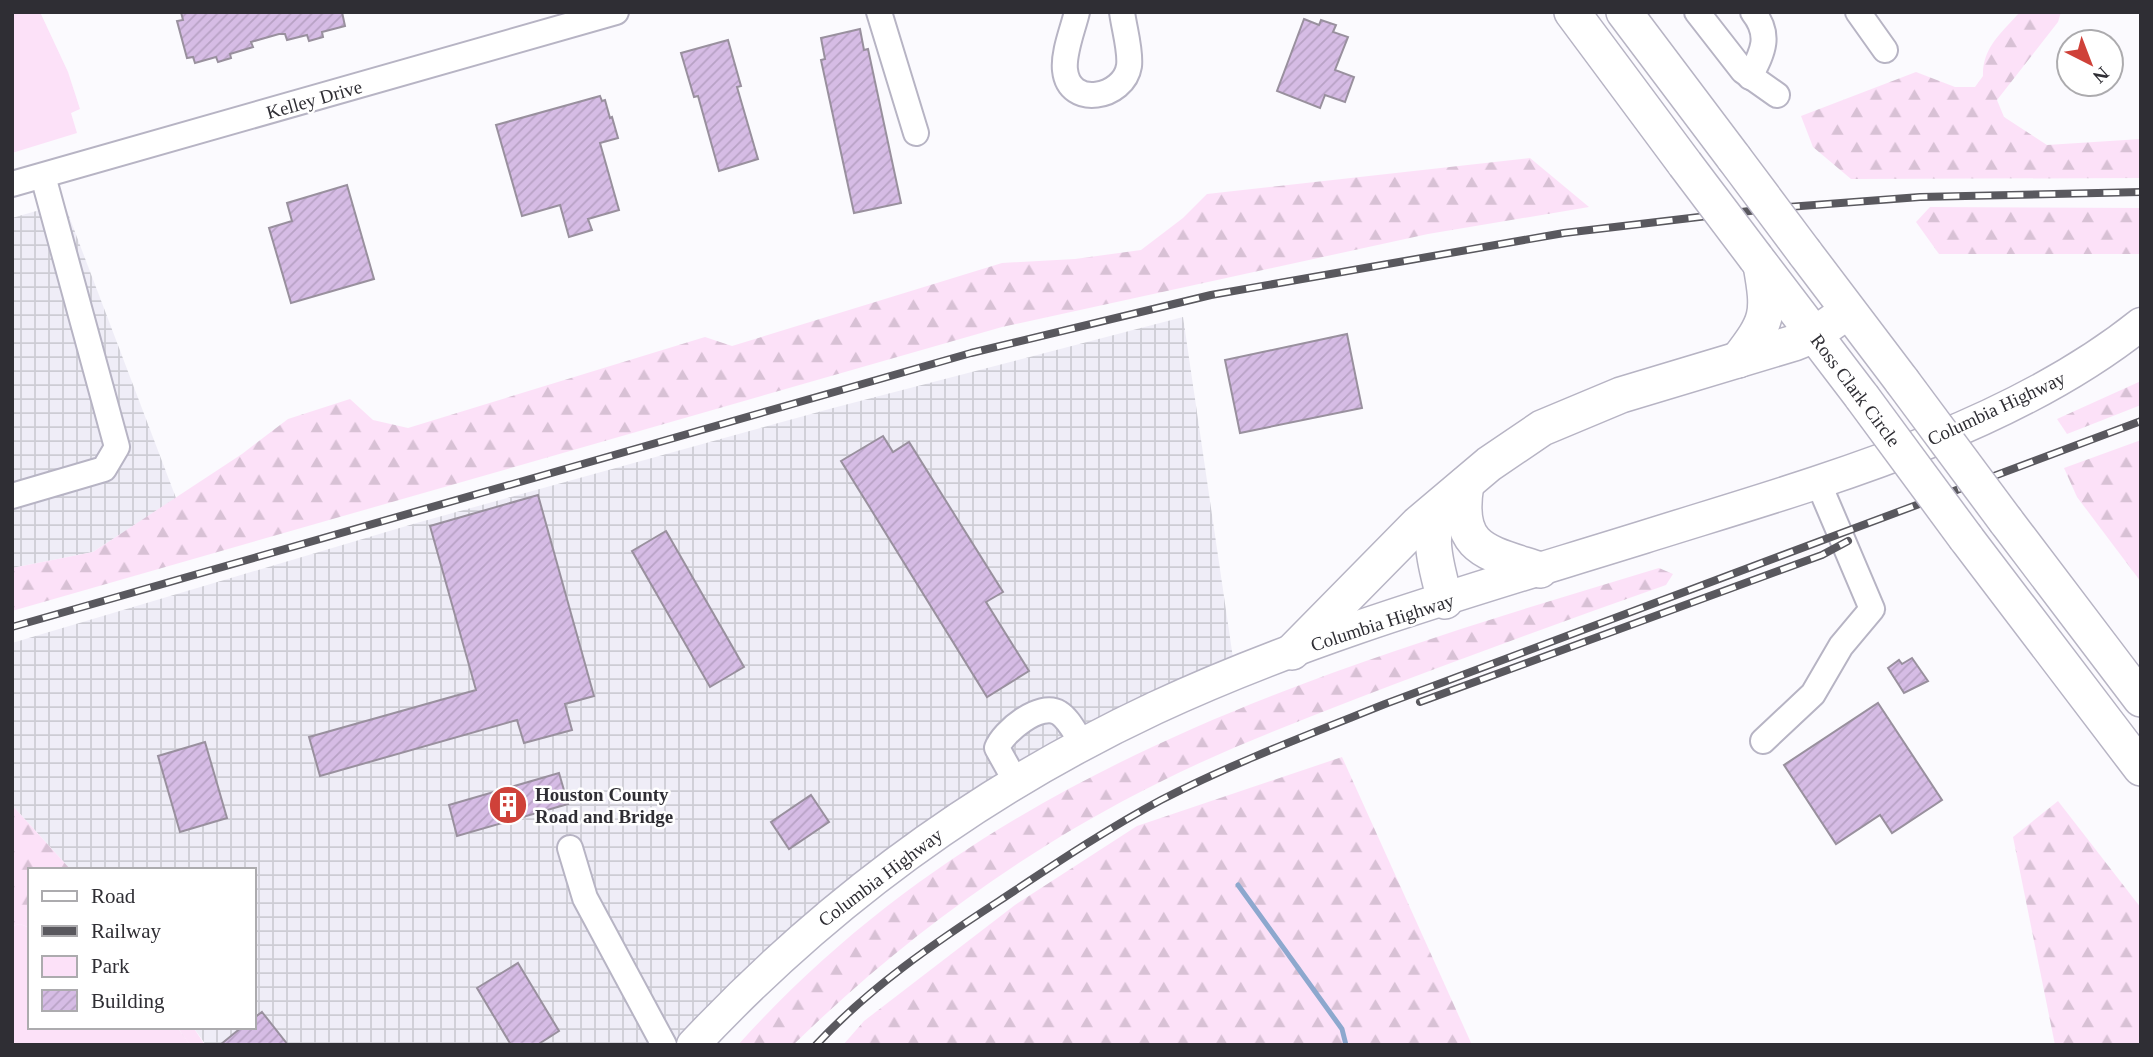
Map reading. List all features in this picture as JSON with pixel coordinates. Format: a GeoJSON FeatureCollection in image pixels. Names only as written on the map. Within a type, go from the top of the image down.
{"type":"FeatureCollection","features":[{"type":"Feature","properties":{"kind":"highway","name":"Ross Clark Circle"},"geometry":{"type":"LineString","coordinates":[[1572,12],[2141,768]]}},
{"type":"Feature","properties":{"kind":"highway"},"geometry":{"type":"LineString","coordinates":[[1624,12],[2141,699]]}},
{"type":"Feature","properties":{"kind":"highway"},"geometry":{"type":"LineString","coordinates":[[1738,360],[1760,331],[1767,312],[1759,262]]}},
{"type":"Feature","properties":{"kind":"highway"},"geometry":{"type":"LineString","coordinates":[[1292,652],[1418,524],[1514,446],[1579,411],[1621,395],[1814,335],[1849,311]]}},
{"type":"Feature","properties":{"kind":"highway"},"geometry":{"type":"LineString","coordinates":[[1456,493],[1474,541],[1485,550],[1540,570]]}},
{"type":"Feature","properties":{"kind":"highway"},"geometry":{"type":"LineString","coordinates":[[1445,601],[1432,531],[1436,516],[1456,493]]}},
{"type":"Feature","properties":{"kind":"main road","name":"Columbia Highway"},"geometry":{"type":"LineString","coordinates":[[693,1045],[766,969],[844,901],[894,862],[1016,782],[1083,744],[1156,708],[1292,652],[1818,482],[1987,417],[2038,393],[2080,368],[2141,324]]}},
{"type":"Feature","properties":{"kind":"street"},"geometry":{"type":"LineString","coordinates":[[879,12],[916,133]]}},
{"type":"Feature","properties":{"kind":"street"},"geometry":{"type":"LineString","coordinates":[[1077,12],[1065,71],[1072,89],[1083,95],[1097,96],[1122,81],[1129,66],[1122,12]]}},
{"type":"Feature","properties":{"kind":"street"},"geometry":{"type":"LineString","coordinates":[[1698,12],[1750,77],[1777,95]]}},
{"type":"Feature","properties":{"kind":"street"},"geometry":{"type":"LineString","coordinates":[[1750,77],[1764,50],[1766,33],[1753,12]]}},
{"type":"Feature","properties":{"kind":"street"},"geometry":{"type":"LineString","coordinates":[[1858,12],[1885,50]]}},
{"type":"Feature","properties":{"kind":"street","name":"Kelley Drive"},"geometry":{"type":"LineString","coordinates":[[12,184],[608,13]]}},
{"type":"Feature","properties":{"kind":"street"},"geometry":{"type":"LineString","coordinates":[[12,495],[104,469],[117,447],[43,176]]}},
{"type":"Feature","properties":{"kind":"street"},"geometry":{"type":"LineString","coordinates":[[1762,741],[1813,694],[1841,646],[1872,609],[1818,482]]}},
{"type":"Feature","properties":{"kind":"street"},"geometry":{"type":"LineString","coordinates":[[1016,782],[1000,760],[997,748],[1002,735],[1038,712],[1051,709],[1062,715],[1083,744]]}},
{"type":"Feature","properties":{"kind":"street"},"geometry":{"type":"LineString","coordinates":[[570,848],[585,898],[664,1045]]}},
{"type":"Feature","properties":{"kind":"shaded area"},"geometry":{"type":"Polygon","coordinates":[[[64,203],[176,498],[93,552],[12,568],[12,218],[64,203]]]}},
{"type":"Feature","properties":{"kind":"shaded area"},"geometry":{"type":"Polygon","coordinates":[[[1183,317],[1233,658],[1112,712],[679,1045],[206,1045],[194,1029],[256,1029],[256,868],[69,868],[12,805],[12,643],[413,524],[833,408],[1183,317]]]}},
{"type":"Feature","properties":{"kind":"green space"},"geometry":{"type":"Polygon","coordinates":[[[12,12],[40,12],[68,72],[80,109],[71,113],[77,133],[12,153],[12,12]]]}},
{"type":"Feature","properties":{"kind":"green space"},"geometry":{"type":"Polygon","coordinates":[[[2020,12],[2061,12],[2058,22],[1997,100],[2004,117],[2047,145],[2141,139],[2141,178],[1851,179],[1813,147],[1801,116],[1916,72],[1955,87],[1975,87],[1983,76],[1990,49],[2020,12]]]}},
{"type":"Feature","properties":{"kind":"green space"},"geometry":{"type":"Polygon","coordinates":[[[1530,158],[1589,207],[1428,234],[1002,327],[12,611],[12,568],[93,552],[242,454],[288,419],[350,399],[373,420],[408,428],[705,337],[732,346],[1002,263],[1075,259],[1141,250],[1183,218],[1207,194],[1530,158]]]}},
{"type":"Feature","properties":{"kind":"green space"},"geometry":{"type":"Polygon","coordinates":[[[1930,207],[2141,208],[2141,254],[1939,254],[1916,222],[1930,207]]]}},
{"type":"Feature","properties":{"kind":"green space"},"geometry":{"type":"Polygon","coordinates":[[[2141,381],[2141,405],[2067,434],[2057,419],[2141,381]]]}},
{"type":"Feature","properties":{"kind":"green space"},"geometry":{"type":"Polygon","coordinates":[[[2141,440],[2141,582],[2077,497],[2064,468],[2141,440]]]}},
{"type":"Feature","properties":{"kind":"green space"},"geometry":{"type":"Polygon","coordinates":[[[1659,568],[1673,574],[1666,585],[1353,700],[1279,729],[1158,783],[1059,837],[965,900],[877,969],[793,1045],[738,1045],[834,950],[938,869],[1048,800],[1163,742],[1282,692],[1406,647],[1659,568]]]}},
{"type":"Feature","properties":{"kind":"green space"},"geometry":{"type":"Polygon","coordinates":[[[1342,757],[1472,1045],[843,1045],[864,1021],[1015,905],[1137,826],[1342,757]]]}},
{"type":"Feature","properties":{"kind":"green space"},"geometry":{"type":"Polygon","coordinates":[[[2058,801],[2141,908],[2141,1045],[2055,1045],[2013,837],[2058,801]]]}},
{"type":"Feature","properties":{"kind":"green space"},"geometry":{"type":"Polygon","coordinates":[[[12,805],[69,868],[28,868],[28,927],[20,924],[12,926],[12,805]]]}},
{"type":"Feature","properties":{"kind":"green space"},"geometry":{"type":"Polygon","coordinates":[[[20,924],[28,927],[28,1029],[178,1029],[190,1045],[12,1045],[12,926],[20,924]]]}},
{"type":"Feature","properties":{"kind":"green space"},"geometry":{"type":"Polygon","coordinates":[[[178,1029],[194,1029],[205,1045],[190,1045],[178,1029]]]}},
{"type":"Feature","properties":{"kind":"building"},"geometry":{"type":"Polygon","coordinates":[[[181,12],[342,12],[345,26],[322,32],[323,37],[309,41],[307,35],[287,40],[285,34],[279,34],[251,42],[253,47],[230,54],[231,58],[218,62],[216,57],[195,63],[193,57],[187,58],[177,21],[183,20],[181,12]]]}},
{"type":"Feature","properties":{"kind":"building"},"geometry":{"type":"Polygon","coordinates":[[[1304,19],[1319,25],[1321,20],[1336,25],[1333,32],[1348,37],[1335,70],[1354,77],[1345,102],[1325,95],[1320,108],[1277,91],[1304,19]]]}},
{"type":"Feature","properties":{"kind":"building"},"geometry":{"type":"Polygon","coordinates":[[[860,29],[864,50],[868,49],[901,203],[854,213],[821,60],[825,59],[821,38],[860,29]]]}},
{"type":"Feature","properties":{"kind":"building"},"geometry":{"type":"Polygon","coordinates":[[[728,40],[741,86],[737,87],[758,159],[719,171],[698,96],[694,97],[681,53],[728,40]]]}},
{"type":"Feature","properties":{"kind":"building"},"geometry":{"type":"Polygon","coordinates":[[[600,96],[602,101],[605,100],[618,138],[600,143],[619,210],[588,219],[592,230],[569,237],[560,205],[522,216],[496,125],[600,96]]]}},
{"type":"Feature","properties":{"kind":"building"},"geometry":{"type":"Polygon","coordinates":[[[347,185],[374,279],[291,303],[269,228],[292,221],[287,203],[347,185]]]}},
{"type":"Feature","properties":{"kind":"building"},"geometry":{"type":"Polygon","coordinates":[[[1347,334],[1362,408],[1240,433],[1225,360],[1347,334]]]}},
{"type":"Feature","properties":{"kind":"building"},"geometry":{"type":"Polygon","coordinates":[[[883,436],[893,452],[909,442],[1003,592],[986,602],[1029,671],[987,697],[841,461],[883,436]]]}},
{"type":"Feature","properties":{"kind":"building"},"geometry":{"type":"Polygon","coordinates":[[[538,495],[594,696],[565,704],[572,730],[524,743],[517,720],[320,776],[309,737],[476,690],[430,526],[538,495]]]}},
{"type":"Feature","properties":{"kind":"building"},"geometry":{"type":"Polygon","coordinates":[[[666,531],[744,667],[710,687],[632,551],[666,531]]]}},
{"type":"Feature","properties":{"kind":"building"},"geometry":{"type":"Polygon","coordinates":[[[1912,658],[1928,681],[1904,693],[1888,668],[1899,660],[1902,664],[1912,658]]]}},
{"type":"Feature","properties":{"kind":"building"},"geometry":{"type":"Polygon","coordinates":[[[1878,703],[1942,800],[1892,833],[1880,815],[1836,844],[1784,765],[1878,703]]]}},
{"type":"Feature","properties":{"kind":"building"},"geometry":{"type":"Polygon","coordinates":[[[205,742],[227,818],[180,832],[158,756],[205,742]]]}},
{"type":"Feature","properties":{"kind":"building","name":"Houston County Road and Bridge"},"geometry":{"type":"Polygon","coordinates":[[[559,773],[568,804],[457,836],[449,805],[559,773]]]}},
{"type":"Feature","properties":{"kind":"building"},"geometry":{"type":"Polygon","coordinates":[[[811,795],[829,822],[789,849],[771,822],[811,795]]]}},
{"type":"Feature","properties":{"kind":"building"},"geometry":{"type":"Polygon","coordinates":[[[518,963],[559,1031],[537,1045],[511,1045],[477,988],[518,963]]]}},
{"type":"Feature","properties":{"kind":"building"},"geometry":{"type":"Polygon","coordinates":[[[262,1012],[288,1045],[220,1045],[240,1029],[256,1029],[256,1016],[262,1012]]]}},
{"type":"Feature","properties":{"kind":"waterway"},"geometry":{"type":"LineString","coordinates":[[1238,885],[1342,1029],[1346,1045]]}},
{"type":"Feature","properties":{"kind":"railway"},"geometry":{"type":"LineString","coordinates":[[12,627],[971,353],[1211,295],[1564,233],[1775,208],[1920,197],[2141,192]]}},
{"type":"Feature","properties":{"kind":"railway"},"geometry":{"type":"LineString","coordinates":[[816,1045],[880,985],[950,933],[1099,836],[1188,786],[1385,704],[2141,421]]}},
{"type":"Feature","properties":{"kind":"railway"},"geometry":{"type":"LineString","coordinates":[[1420,702],[1822,555],[1848,541]]}},
{"type":"Feature","properties":{"kind":"place","name":"Houston County Road and Bridge"},"geometry":{"type":"Point","coordinates":[508,805]}}]}
